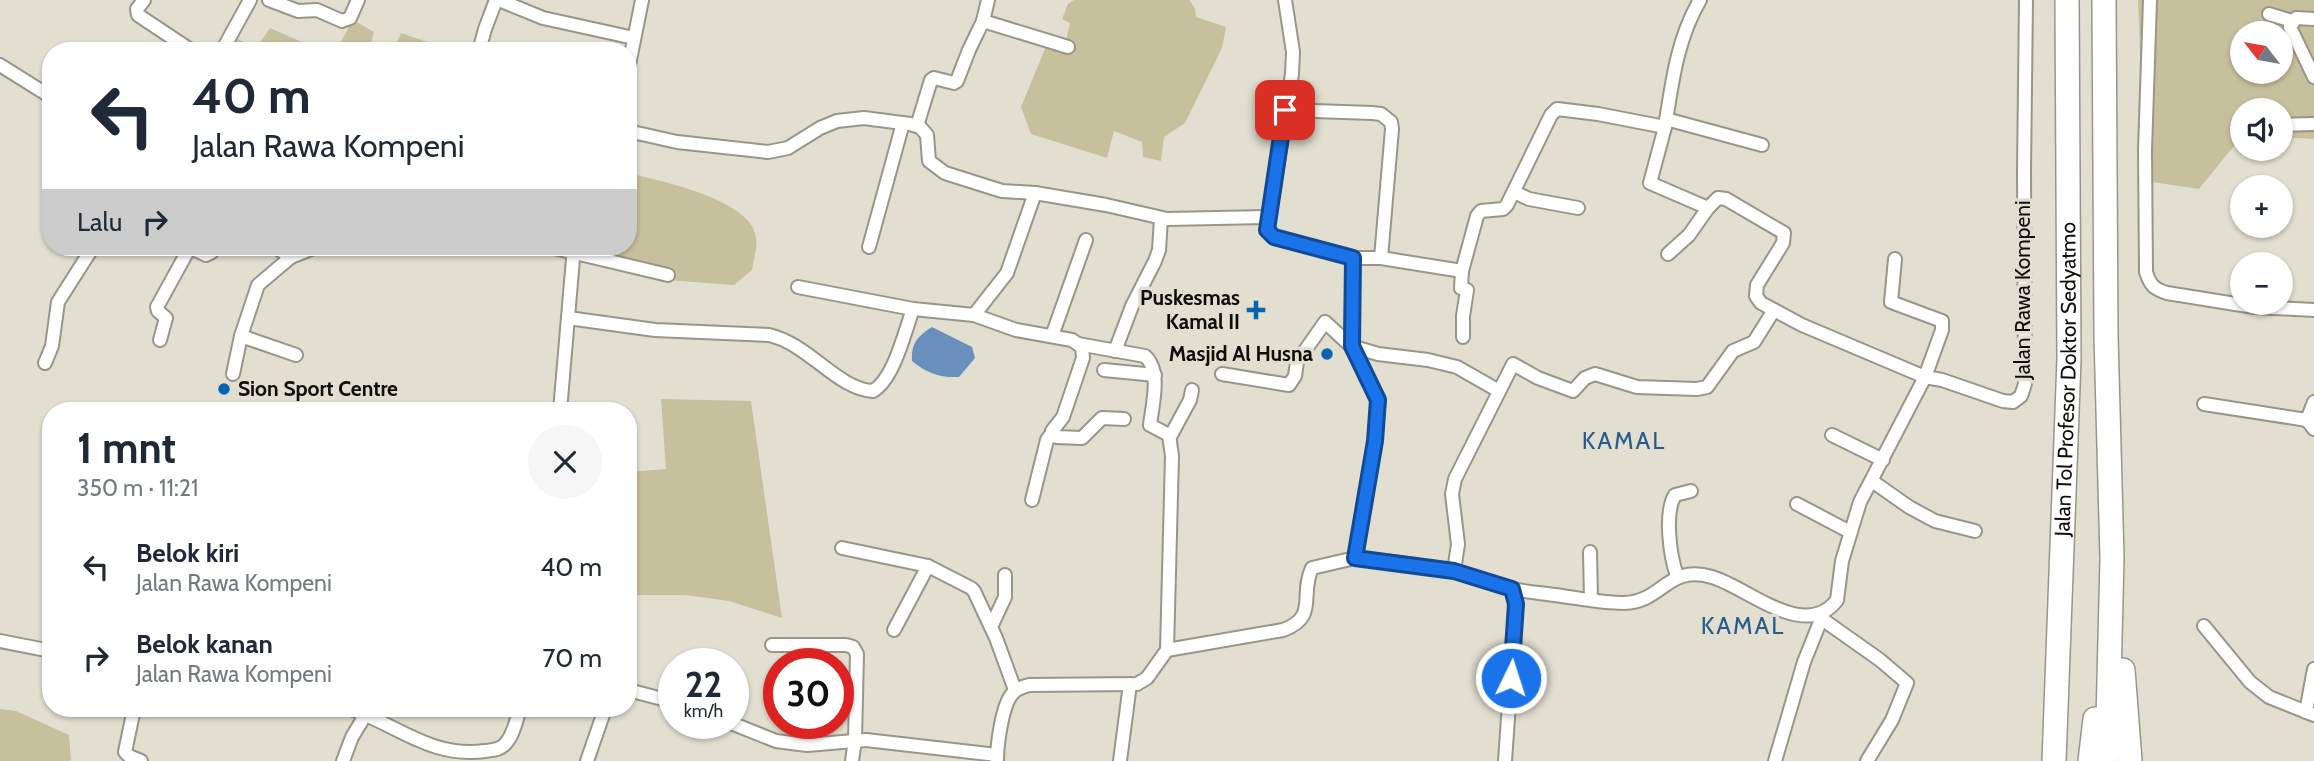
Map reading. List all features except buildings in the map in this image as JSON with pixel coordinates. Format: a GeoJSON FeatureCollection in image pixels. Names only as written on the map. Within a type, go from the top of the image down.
{"type":"FeatureCollection","features":[{"type":"Feature","properties":{"kind":"highway","name":"Jalan Tol Profesor Doktor Sedyatmo"},"geometry":{"type":"LineString","coordinates":[[2054,761],[2069,359],[2067,0]]}},
{"type":"Feature","properties":{"kind":"highway","name":"Jalan Tol Profesor Doktor Sedyatmo"},"geometry":{"type":"LineString","coordinates":[[2104,0],[2106,336],[2112,558],[2108,761]]}},
{"type":"Feature","properties":{"kind":"highway"},"geometry":{"type":"LineString","coordinates":[[2112,558],[2122,634],[2130,761]]}},
{"type":"Feature","properties":{"kind":"highway"},"geometry":{"type":"LineString","coordinates":[[2090,761],[2111,615]]}},
{"type":"Feature","properties":{"kind":"street"},"geometry":{"type":"LineString","coordinates":[[144,0],[137,9],[138,15],[178,42]]}},
{"type":"Feature","properties":{"kind":"street"},"geometry":{"type":"LineString","coordinates":[[227,42],[250,0]]}},
{"type":"Feature","properties":{"kind":"street"},"geometry":{"type":"LineString","coordinates":[[270,0],[298,12],[317,10],[342,21],[350,18],[358,0]]}},
{"type":"Feature","properties":{"kind":"street"},"geometry":{"type":"LineString","coordinates":[[482,42],[498,0],[544,18],[634,38]]}},
{"type":"Feature","properties":{"kind":"street"},"geometry":{"type":"LineString","coordinates":[[633,42],[642,0]]}},
{"type":"Feature","properties":{"kind":"street"},"geometry":{"type":"LineString","coordinates":[[917,126],[931,80],[934,78],[954,83],[957,81],[984,21],[988,0]]}},
{"type":"Feature","properties":{"kind":"street"},"geometry":{"type":"LineString","coordinates":[[1285,0],[1293,52],[1292,74],[1267,230],[1274,237],[1353,258],[1381,258],[1462,271]]}},
{"type":"Feature","properties":{"kind":"street"},"geometry":{"type":"LineString","coordinates":[[1700,0],[1679,47],[1666,123],[1650,183],[1708,208]]}},
{"type":"Feature","properties":{"kind":"street","name":"Jalan Rawa Kompeni"},"geometry":{"type":"LineString","coordinates":[[1926,377],[2013,402],[2021,396],[2025,384],[2026,0]]}},
{"type":"Feature","properties":{"kind":"street"},"geometry":{"type":"LineString","coordinates":[[2150,0],[2145,150],[2146,272],[2154,289],[2254,307],[2314,310]]}},
{"type":"Feature","properties":{"kind":"street"},"geometry":{"type":"LineString","coordinates":[[2269,13],[2292,21],[2296,18],[2314,19]]}},
{"type":"Feature","properties":{"kind":"street"},"geometry":{"type":"LineString","coordinates":[[984,21],[1068,47]]}},
{"type":"Feature","properties":{"kind":"street"},"geometry":{"type":"LineString","coordinates":[[2293,34],[2314,77]]}},
{"type":"Feature","properties":{"kind":"street"},"geometry":{"type":"LineString","coordinates":[[0,65],[42,91]]}},
{"type":"Feature","properties":{"kind":"street"},"geometry":{"type":"LineString","coordinates":[[1285,110],[1381,114],[1391,122],[1381,258]]}},
{"type":"Feature","properties":{"kind":"street"},"geometry":{"type":"LineString","coordinates":[[1463,337],[1467,290],[1461,288],[1462,271],[1477,216],[1482,211],[1505,207],[1551,115],[1557,110],[1666,123],[1762,145]]}},
{"type":"Feature","properties":{"kind":"street"},"geometry":{"type":"LineString","coordinates":[[637,133],[677,142],[768,152],[788,148],[820,128],[847,119],[903,123],[917,126],[927,135],[929,161],[936,168],[1002,191],[1035,192],[1161,218],[1185,220],[1267,217]]}},
{"type":"Feature","properties":{"kind":"street"},"geometry":{"type":"LineString","coordinates":[[869,247],[903,123]]}},
{"type":"Feature","properties":{"kind":"street"},"geometry":{"type":"LineString","coordinates":[[2293,125],[2314,124]]}},
{"type":"Feature","properties":{"kind":"street"},"geometry":{"type":"LineString","coordinates":[[974,314],[1007,274],[1035,192]]}},
{"type":"Feature","properties":{"kind":"street"},"geometry":{"type":"LineString","coordinates":[[1514,192],[1529,199],[1578,208]]}},
{"type":"Feature","properties":{"kind":"street"},"geometry":{"type":"LineString","coordinates":[[1668,254],[1689,235],[1718,198],[1726,198],[1784,233],[1783,243],[1755,290],[1761,303],[1802,326],[1926,377]]}},
{"type":"Feature","properties":{"kind":"street"},"geometry":{"type":"LineString","coordinates":[[1115,351],[1132,306],[1159,250],[1161,218]]}},
{"type":"Feature","properties":{"kind":"street"},"geometry":{"type":"LineString","coordinates":[[1052,336],[1086,240]]}},
{"type":"Feature","properties":{"kind":"street"},"geometry":{"type":"LineString","coordinates":[[46,363],[52,346],[58,302],[87,256]]}},
{"type":"Feature","properties":{"kind":"street"},"geometry":{"type":"LineString","coordinates":[[160,340],[166,318],[157,307],[184,256]]}},
{"type":"Feature","properties":{"kind":"street"},"geometry":{"type":"LineString","coordinates":[[561,402],[573,256]]}},
{"type":"Feature","properties":{"kind":"street"},"geometry":{"type":"LineString","coordinates":[[597,256],[668,275]]}},
{"type":"Feature","properties":{"kind":"street"},"geometry":{"type":"LineString","coordinates":[[233,374],[241,337],[258,285],[291,257]]}},
{"type":"Feature","properties":{"kind":"street"},"geometry":{"type":"LineString","coordinates":[[1352,346],[1353,258]]}},
{"type":"Feature","properties":{"kind":"street"},"geometry":{"type":"LineString","coordinates":[[1775,761],[1804,662],[1823,615],[1839,594],[1842,561],[1860,502],[1926,377],[1942,330],[1942,321],[1891,303],[1895,259]]}},
{"type":"Feature","properties":{"kind":"street"},"geometry":{"type":"LineString","coordinates":[[798,287],[913,309],[974,314],[1016,330],[1147,358],[1155,375],[1150,425],[1170,437]]}},
{"type":"Feature","properties":{"kind":"street"},"geometry":{"type":"LineString","coordinates":[[568,318],[655,330],[784,338],[847,382],[866,391],[873,391],[885,381],[913,309]]}},
{"type":"Feature","properties":{"kind":"street"},"geometry":{"type":"LineString","coordinates":[[1454,571],[1458,544],[1452,494],[1455,479],[1513,364],[1538,378],[1573,391],[1585,379],[1595,374],[1637,387],[1707,387],[1733,351],[1754,342],[1773,310]]}},
{"type":"Feature","properties":{"kind":"street"},"geometry":{"type":"LineString","coordinates":[[1222,374],[1289,385],[1295,376],[1297,362],[1325,322],[1352,346],[1378,400],[1375,441],[1355,558]]}},
{"type":"Feature","properties":{"kind":"street"},"geometry":{"type":"LineString","coordinates":[[241,337],[296,355]]}},
{"type":"Feature","properties":{"kind":"street"},"geometry":{"type":"LineString","coordinates":[[1032,500],[1047,440],[1063,418],[1083,358],[1083,350],[1078,344]]}},
{"type":"Feature","properties":{"kind":"street"},"geometry":{"type":"LineString","coordinates":[[1352,346],[1378,354],[1428,360],[1457,367],[1499,391]]}},
{"type":"Feature","properties":{"kind":"street"},"geometry":{"type":"LineString","coordinates":[[1104,370],[1155,375]]}},
{"type":"Feature","properties":{"kind":"street"},"geometry":{"type":"LineString","coordinates":[[749,730],[776,741],[807,745],[855,740],[997,758],[1002,722],[1009,699],[1015,690],[1029,685],[1137,684],[1147,678],[1167,650],[1171,521],[1170,437],[1190,400],[1192,390]]}},
{"type":"Feature","properties":{"kind":"street"},"geometry":{"type":"LineString","coordinates":[[2204,404],[2311,425],[2314,402]]}},
{"type":"Feature","properties":{"kind":"street"},"geometry":{"type":"LineString","coordinates":[[1052,433],[1056,437],[1082,438],[1102,418],[1124,419]]}},
{"type":"Feature","properties":{"kind":"street"},"geometry":{"type":"LineString","coordinates":[[1832,435],[1883,460]]}},
{"type":"Feature","properties":{"kind":"street"},"geometry":{"type":"LineString","coordinates":[[1872,481],[1909,507],[1935,521],[1975,531]]}},
{"type":"Feature","properties":{"kind":"street"},"geometry":{"type":"LineString","coordinates":[[1676,576],[1670,543],[1671,504],[1675,495],[1690,491]]}},
{"type":"Feature","properties":{"kind":"street"},"geometry":{"type":"LineString","coordinates":[[1797,504],[1850,532]]}},
{"type":"Feature","properties":{"kind":"street"},"geometry":{"type":"LineString","coordinates":[[842,548],[928,566],[974,591],[1015,690]]}},
{"type":"Feature","properties":{"kind":"street"},"geometry":{"type":"LineString","coordinates":[[1590,552],[1591,600]]}},
{"type":"Feature","properties":{"kind":"street"},"geometry":{"type":"LineString","coordinates":[[1167,650],[1283,630],[1297,625],[1303,619],[1312,568],[1355,558],[1454,571],[1512,589],[1624,603],[1642,601],[1684,573],[1712,577],[1787,613],[1823,615],[1907,683],[1892,720],[1867,761]]}},
{"type":"Feature","properties":{"kind":"street"},"geometry":{"type":"LineString","coordinates":[[894,630],[928,566]]}},
{"type":"Feature","properties":{"kind":"street"},"geometry":{"type":"LineString","coordinates":[[991,627],[1005,597],[1005,575]]}},
{"type":"Feature","properties":{"kind":"street"},"geometry":{"type":"LineString","coordinates":[[1505,761],[1516,604],[1512,589]]}},
{"type":"Feature","properties":{"kind":"street"},"geometry":{"type":"LineString","coordinates":[[2204,626],[2250,682],[2269,697],[2310,714],[2314,669]]}},
{"type":"Feature","properties":{"kind":"street"},"geometry":{"type":"LineString","coordinates":[[0,641],[42,650]]}},
{"type":"Feature","properties":{"kind":"street"},"geometry":{"type":"LineString","coordinates":[[772,645],[853,647],[857,654],[852,761]]}},
{"type":"Feature","properties":{"kind":"street"},"geometry":{"type":"LineString","coordinates":[[1121,761],[1130,684]]}},
{"type":"Feature","properties":{"kind":"street"},"geometry":{"type":"LineString","coordinates":[[637,692],[658,698]]}},
{"type":"Feature","properties":{"kind":"street"},"geometry":{"type":"LineString","coordinates":[[132,717],[125,752],[141,761]]}},
{"type":"Feature","properties":{"kind":"street"},"geometry":{"type":"LineString","coordinates":[[343,761],[352,737],[364,717]]}},
{"type":"Feature","properties":{"kind":"street"},"geometry":{"type":"LineString","coordinates":[[372,717],[413,738],[469,757],[504,746],[513,732],[518,717]]}},
{"type":"Feature","properties":{"kind":"street"},"geometry":{"type":"LineString","coordinates":[[587,761],[602,717]]}},
{"type":"Feature","properties":{"kind":"shaded area"},"geometry":{"type":"Polygon","coordinates":[[[1074,0],[1189,0],[1195,8],[1196,17],[1226,27],[1222,48],[1185,123],[1164,137],[1161,161],[1143,157],[1142,142],[1114,131],[1107,158],[1031,134],[1021,107],[1047,44],[1064,49],[1070,23],[1062,19],[1068,4],[1074,0]]]}},
{"type":"Feature","properties":{"kind":"shaded area"},"geometry":{"type":"Polygon","coordinates":[[[2138,0],[2314,0],[2314,139],[2293,138],[2293,98],[2230,98],[2230,151],[2199,189],[2145,181],[2138,0]]]}},
{"type":"Feature","properties":{"kind":"shaded area"},"geometry":{"type":"Polygon","coordinates":[[[353,20],[374,32],[371,42],[341,42],[353,20]]]}},
{"type":"Feature","properties":{"kind":"shaded area"},"geometry":{"type":"Polygon","coordinates":[[[270,28],[302,42],[260,42],[270,28]]]}},
{"type":"Feature","properties":{"kind":"shaded area"},"geometry":{"type":"Polygon","coordinates":[[[401,33],[427,42],[397,42],[401,33]]]}},
{"type":"Feature","properties":{"kind":"shaded area"},"geometry":{"type":"Polygon","coordinates":[[[228,34],[244,42],[224,42],[228,34]]]}},
{"type":"Feature","properties":{"kind":"shaded area"},"geometry":{"type":"Polygon","coordinates":[[[637,175],[722,202],[750,224],[756,237],[752,270],[734,285],[665,280],[621,256],[637,256],[637,175]]]}},
{"type":"Feature","properties":{"kind":"shaded area"},"geometry":{"type":"Polygon","coordinates":[[[661,399],[751,401],[782,618],[729,601],[685,595],[637,595],[637,471],[666,469],[661,399]]]}},
{"type":"Feature","properties":{"kind":"shaded area"},"geometry":{"type":"Polygon","coordinates":[[[0,709],[16,711],[69,735],[71,761],[0,761],[0,709]]]}},
{"type":"Feature","properties":{"kind":"water"},"geometry":{"type":"Polygon","coordinates":[[[932,327],[972,347],[975,358],[959,377],[934,374],[912,361],[916,341],[932,327]]]}},
{"type":"Feature","properties":{"kind":"place","name":"Puskesmas Kamal II"},"geometry":{"type":"Point","coordinates":[1256,310]}},
{"type":"Feature","properties":{"kind":"place","name":"Masjid Al Husna"},"geometry":{"type":"Point","coordinates":[1327,354]}},
{"type":"Feature","properties":{"kind":"place","name":"Sion Sport Centre"},"geometry":{"type":"Point","coordinates":[224,389]}},
{"type":"Feature","properties":{"kind":"district","name":"KAMAL"},"geometry":{"type":"Point","coordinates":[1624,441]}},
{"type":"Feature","properties":{"kind":"district","name":"KAMAL"},"geometry":{"type":"Point","coordinates":[1743,626]}},
{"type":"Feature","properties":{"kind":"route"},"geometry":{"type":"LineString","coordinates":[[1285,110],[1267,230],[1274,237],[1353,258],[1353,352],[1378,400],[1375,441],[1355,558],[1454,571],[1512,589],[1516,604],[1511,678]]}}]}
